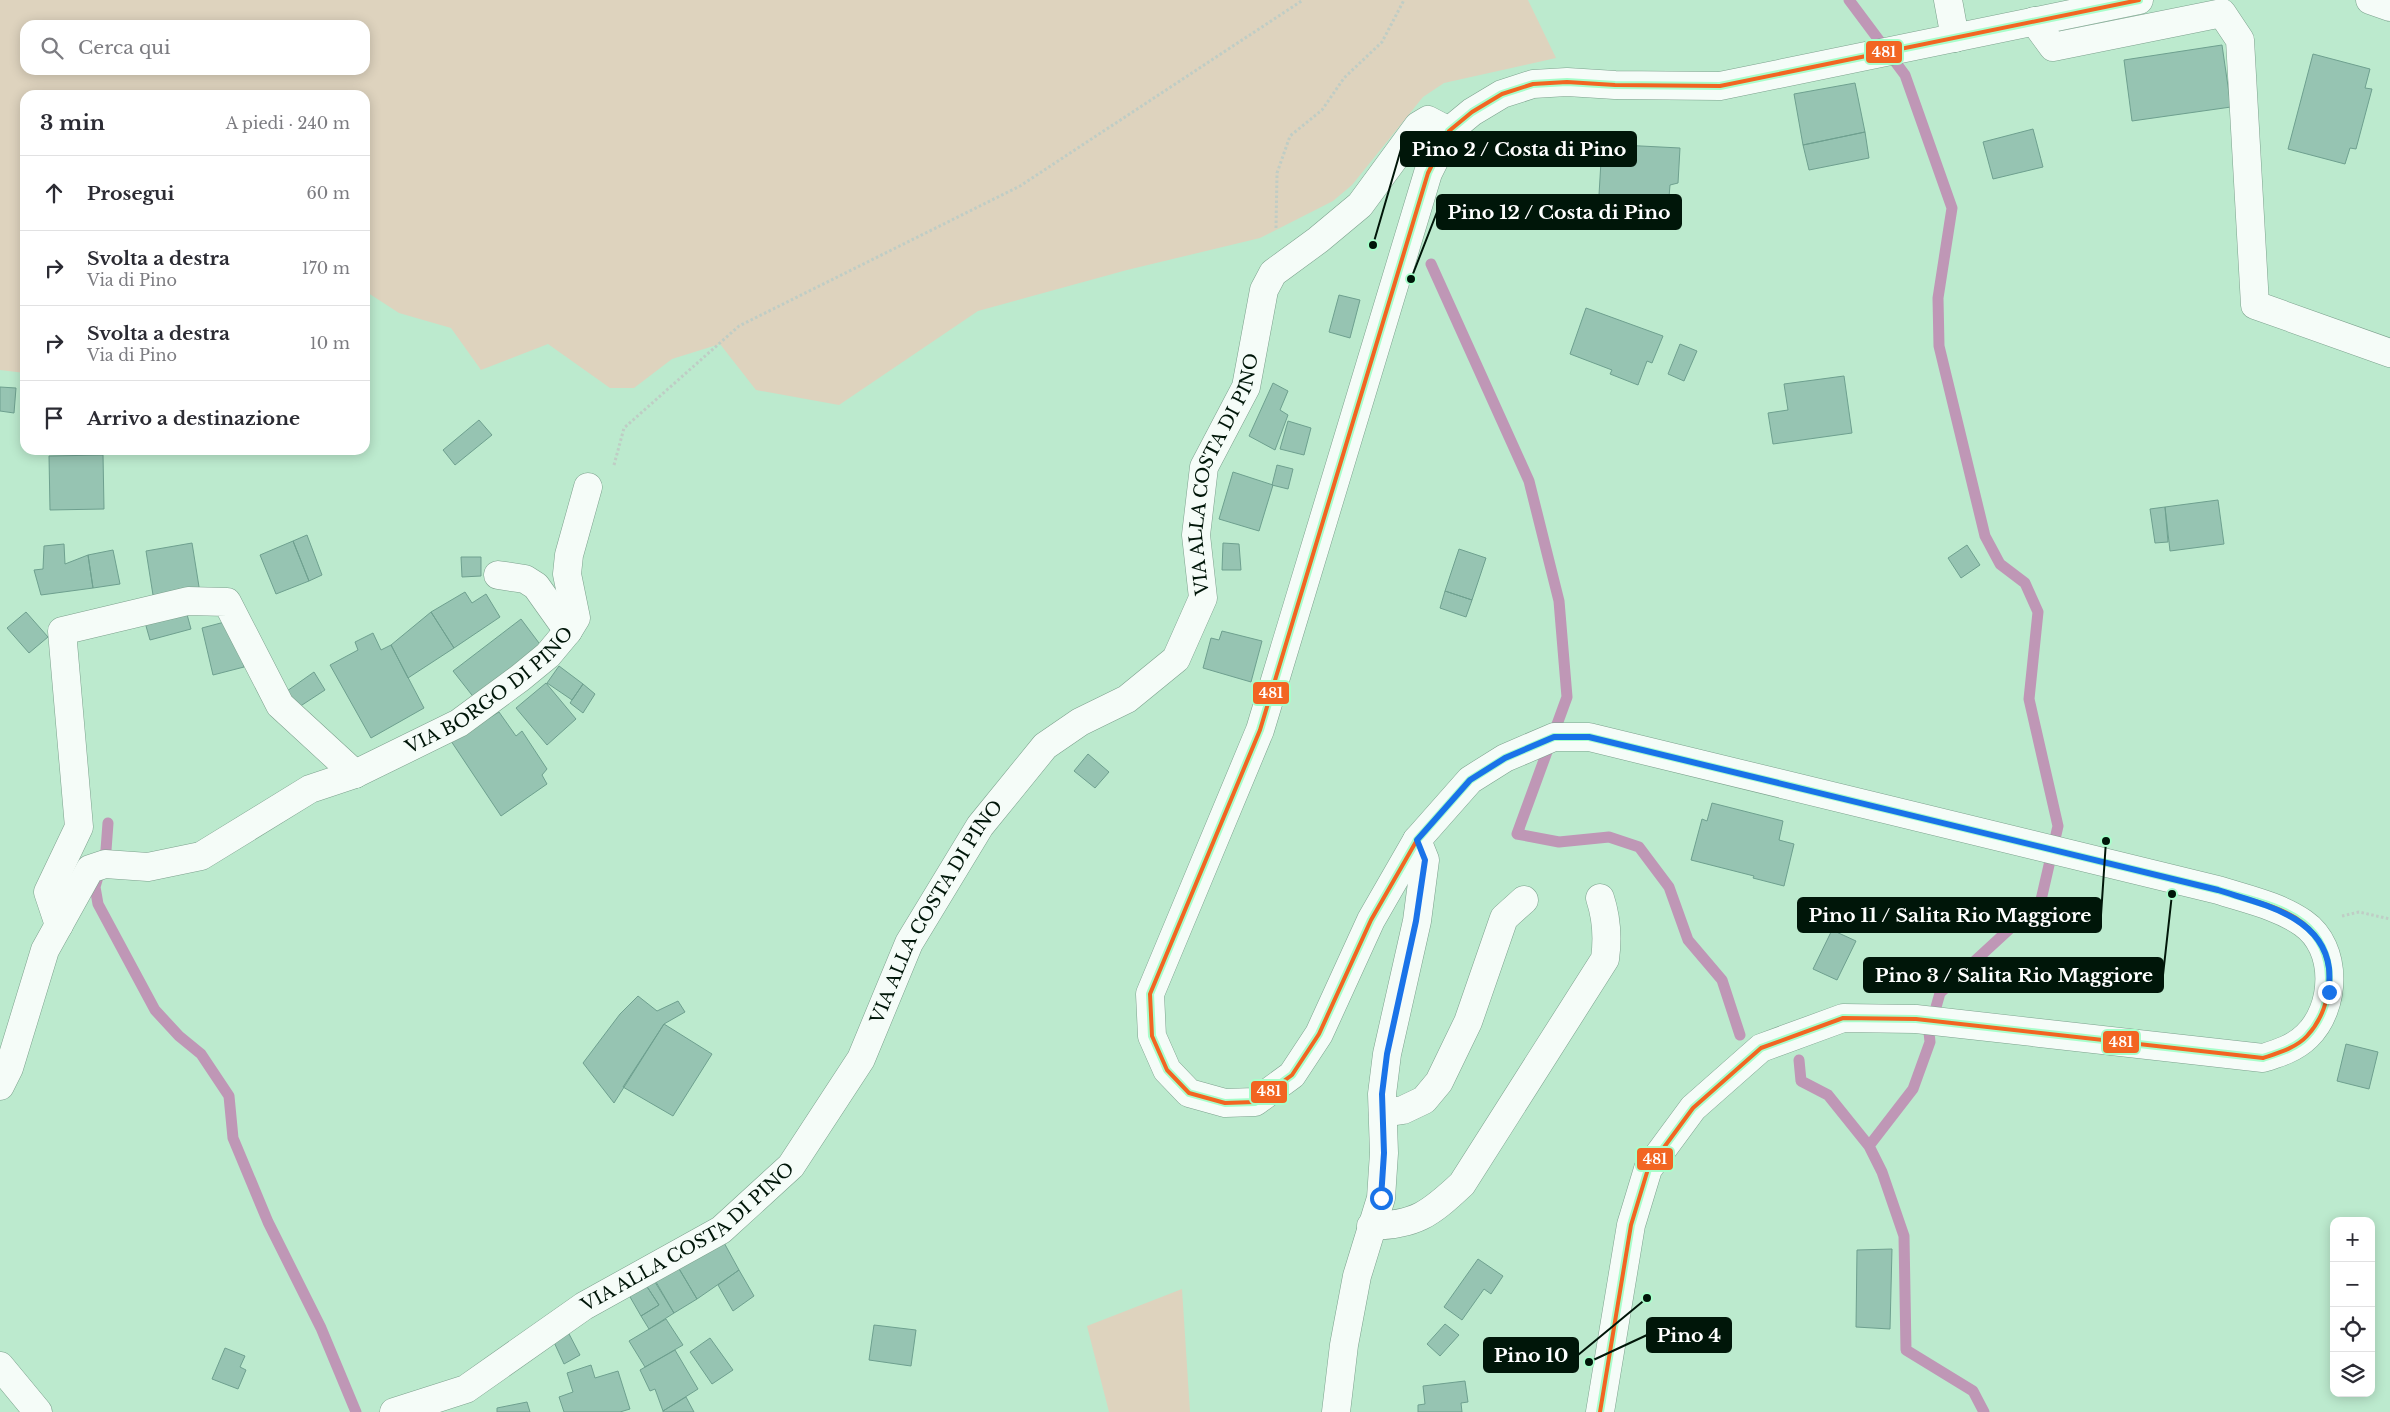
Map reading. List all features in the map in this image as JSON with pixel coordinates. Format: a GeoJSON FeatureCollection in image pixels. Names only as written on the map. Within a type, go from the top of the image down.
{"type":"FeatureCollection","features":[{"type":"Feature","properties":{"kind":"street"},"geometry":{"type":"LineString","coordinates":[[1948,0],[1954,38]]}},
{"type":"Feature","properties":{"kind":"street"},"geometry":{"type":"LineString","coordinates":[[1600,1412],[1631,1225],[1648,1169],[1693,1108],[1761,1048],[1843,1018],[1916,1019],[2263,1058],[2287,1051],[2307,1036],[2322,1016],[2329,992],[2329,967],[2321,944],[2304,924],[2274,909],[2218,890],[1589,737],[1554,737],[1505,758],[1470,780],[1417,840],[1371,920],[1318,1034],[1292,1075],[1255,1102],[1225,1103],[1189,1093],[1167,1070],[1152,1036],[1150,994],[1260,730],[1428,173],[1449,132],[1472,112],[1502,94],[1533,84],[1567,82],[1615,85],[1720,86],[2140,0]]}},
{"type":"Feature","properties":{"kind":"street"},"geometry":{"type":"LineString","coordinates":[[2370,0],[2390,7]]}},
{"type":"Feature","properties":{"kind":"street"},"geometry":{"type":"LineString","coordinates":[[2034,21],[2053,46],[2222,13],[2240,40],[2255,305],[2390,353]]}},
{"type":"Feature","properties":{"kind":"street","name":"VIA ALLA COSTA DI PINO"},"geometry":{"type":"LineString","coordinates":[[394,1412],[466,1389],[584,1306],[721,1230],[791,1166],[861,1059],[909,943],[980,826],[1045,746],[1080,722],[1127,699],[1176,659],[1203,598],[1196,535],[1204,467],[1246,387],[1264,290],[1273,273],[1318,240],[1360,205],[1418,126],[1428,120],[1449,132]]}},
{"type":"Feature","properties":{"kind":"street","name":"VIA BORGO DI PINO"},"geometry":{"type":"LineString","coordinates":[[0,1086],[9,1068],[45,950],[90,868],[104,864],[148,867],[201,856],[310,789],[355,774],[459,723],[548,655],[576,618],[568,574],[569,555],[600,481]]}},
{"type":"Feature","properties":{"kind":"street"},"geometry":{"type":"LineString","coordinates":[[498,575],[525,579],[536,586],[568,631]]}},
{"type":"Feature","properties":{"kind":"street"},"geometry":{"type":"LineString","coordinates":[[59,925],[48,892],[79,827],[62,631],[188,601],[227,602],[280,705],[355,774]]}},
{"type":"Feature","properties":{"kind":"street"},"geometry":{"type":"LineString","coordinates":[[1336,1412],[1344,1346],[1356,1276],[1381,1198],[1384,1153],[1382,1094],[1387,1054],[1416,921],[1425,860],[1417,840]]}},
{"type":"Feature","properties":{"kind":"street"},"geometry":{"type":"LineString","coordinates":[[1371,1226],[1395,1225],[1418,1218],[1434,1210],[1462,1184],[1605,959],[1608,940],[1606,915],[1600,898]]}},
{"type":"Feature","properties":{"kind":"street"},"geometry":{"type":"LineString","coordinates":[[1383,1113],[1403,1110],[1424,1100],[1439,1082],[1468,1022],[1504,918],[1524,900]]}},
{"type":"Feature","properties":{"kind":"street"},"geometry":{"type":"LineString","coordinates":[[0,1366],[38,1412]]}},
{"type":"Feature","properties":{"kind":"path"},"geometry":{"type":"LineString","coordinates":[[600,481],[624,428],[740,326],[1020,186],[1303,0]]}},
{"type":"Feature","properties":{"kind":"path"},"geometry":{"type":"LineString","coordinates":[[1273,273],[1277,173],[1290,136],[1322,110],[1344,78],[1382,42],[1404,0]]}},
{"type":"Feature","properties":{"kind":"path"},"geometry":{"type":"LineString","coordinates":[[2304,924],[2359,912],[2390,919]]}},
{"type":"Feature","properties":{"kind":"shaded area"},"geometry":{"type":"Polygon","coordinates":[[[0,0],[1528,0],[1556,58],[1444,83],[1423,97],[1352,185],[1333,201],[1260,238],[1127,270],[978,311],[839,405],[756,390],[720,344],[672,359],[634,388],[610,388],[548,344],[481,370],[451,328],[399,313],[370,294],[370,90],[20,90],[20,372],[0,370],[0,0]]]}},
{"type":"Feature","properties":{"kind":"shaded area"},"geometry":{"type":"Polygon","coordinates":[[[1182,1289],[1190,1412],[1109,1412],[1087,1326],[1182,1289]]]}},
{"type":"Feature","properties":{"kind":"building"},"geometry":{"type":"Polygon","coordinates":[[[2222,45],[2231,107],[2132,121],[2124,60],[2222,45]]]}},
{"type":"Feature","properties":{"kind":"building"},"geometry":{"type":"Polygon","coordinates":[[[2313,54],[2370,69],[2365,88],[2372,89],[2356,149],[2350,148],[2345,164],[2288,149],[2313,54]]]}},
{"type":"Feature","properties":{"kind":"building"},"geometry":{"type":"Polygon","coordinates":[[[1855,83],[1865,132],[1803,145],[1794,94],[1855,83]]]}},
{"type":"Feature","properties":{"kind":"building"},"geometry":{"type":"Polygon","coordinates":[[[2033,129],[2043,167],[1993,179],[1983,142],[2033,129]]]}},
{"type":"Feature","properties":{"kind":"building"},"geometry":{"type":"Polygon","coordinates":[[[1865,132],[1869,158],[1809,170],[1803,145],[1865,132]]]}},
{"type":"Feature","properties":{"kind":"building"},"geometry":{"type":"Polygon","coordinates":[[[1602,144],[1680,148],[1678,183],[1670,185],[1668,209],[1623,206],[1624,197],[1599,195],[1602,144]]]}},
{"type":"Feature","properties":{"kind":"building"},"geometry":{"type":"Polygon","coordinates":[[[1339,295],[1360,300],[1350,338],[1329,332],[1339,295]]]}},
{"type":"Feature","properties":{"kind":"building"},"geometry":{"type":"Polygon","coordinates":[[[1586,308],[1663,336],[1652,363],[1647,361],[1638,385],[1610,374],[1612,370],[1570,354],[1586,308]]]}},
{"type":"Feature","properties":{"kind":"building"},"geometry":{"type":"Polygon","coordinates":[[[1680,344],[1697,351],[1684,381],[1668,374],[1680,344]]]}},
{"type":"Feature","properties":{"kind":"building"},"geometry":{"type":"Polygon","coordinates":[[[1844,376],[1852,433],[1773,444],[1768,413],[1788,410],[1784,384],[1844,376]]]}},
{"type":"Feature","properties":{"kind":"building"},"geometry":{"type":"Polygon","coordinates":[[[1273,383],[1288,391],[1280,410],[1288,415],[1275,450],[1249,436],[1273,383]]]}},
{"type":"Feature","properties":{"kind":"building"},"geometry":{"type":"Polygon","coordinates":[[[0,387],[16,388],[14,413],[0,411],[0,387]]]}},
{"type":"Feature","properties":{"kind":"building"},"geometry":{"type":"Polygon","coordinates":[[[479,420],[492,435],[455,465],[443,450],[479,420]]]}},
{"type":"Feature","properties":{"kind":"building"},"geometry":{"type":"Polygon","coordinates":[[[1288,421],[1311,428],[1304,455],[1280,449],[1288,421]]]}},
{"type":"Feature","properties":{"kind":"building"},"geometry":{"type":"Polygon","coordinates":[[[103,455],[104,509],[50,510],[49,456],[103,455]]]}},
{"type":"Feature","properties":{"kind":"building"},"geometry":{"type":"Polygon","coordinates":[[[1277,465],[1293,469],[1288,489],[1272,485],[1277,465]]]}},
{"type":"Feature","properties":{"kind":"building"},"geometry":{"type":"Polygon","coordinates":[[[1233,472],[1273,485],[1259,531],[1219,519],[1233,472]]]}},
{"type":"Feature","properties":{"kind":"building"},"geometry":{"type":"Polygon","coordinates":[[[2218,500],[2224,544],[2170,551],[2165,507],[2218,500]]]}},
{"type":"Feature","properties":{"kind":"building"},"geometry":{"type":"Polygon","coordinates":[[[2165,507],[2168,542],[2155,543],[2150,509],[2165,507]]]}},
{"type":"Feature","properties":{"kind":"building"},"geometry":{"type":"Polygon","coordinates":[[[307,535],[322,575],[309,581],[293,541],[307,535]]]}},
{"type":"Feature","properties":{"kind":"building"},"geometry":{"type":"Polygon","coordinates":[[[293,541],[309,581],[276,594],[260,555],[293,541]]]}},
{"type":"Feature","properties":{"kind":"building"},"geometry":{"type":"Polygon","coordinates":[[[192,543],[200,593],[153,595],[146,551],[192,543]]]}},
{"type":"Feature","properties":{"kind":"building"},"geometry":{"type":"Polygon","coordinates":[[[1223,543],[1239,544],[1241,570],[1222,570],[1223,543]]]}},
{"type":"Feature","properties":{"kind":"building"},"geometry":{"type":"Polygon","coordinates":[[[64,544],[65,564],[88,555],[93,588],[41,595],[34,570],[43,569],[44,546],[64,544]]]}},
{"type":"Feature","properties":{"kind":"building"},"geometry":{"type":"Polygon","coordinates":[[[1967,545],[1980,565],[1961,578],[1948,558],[1967,545]]]}},
{"type":"Feature","properties":{"kind":"building"},"geometry":{"type":"Polygon","coordinates":[[[1459,549],[1486,558],[1472,600],[1445,591],[1459,549]]]}},
{"type":"Feature","properties":{"kind":"building"},"geometry":{"type":"Polygon","coordinates":[[[113,550],[120,584],[93,588],[88,555],[113,550]]]}},
{"type":"Feature","properties":{"kind":"building"},"geometry":{"type":"Polygon","coordinates":[[[461,557],[481,557],[481,576],[462,577],[461,557]]]}},
{"type":"Feature","properties":{"kind":"building"},"geometry":{"type":"Polygon","coordinates":[[[1445,591],[1472,600],[1466,617],[1440,608],[1445,591]]]}},
{"type":"Feature","properties":{"kind":"building"},"geometry":{"type":"Polygon","coordinates":[[[465,592],[472,603],[486,594],[500,617],[454,648],[431,612],[465,592]]]}},
{"type":"Feature","properties":{"kind":"building"},"geometry":{"type":"Polygon","coordinates":[[[185,607],[191,629],[150,640],[144,619],[185,607]]]}},
{"type":"Feature","properties":{"kind":"building"},"geometry":{"type":"Polygon","coordinates":[[[26,612],[48,637],[29,653],[7,628],[26,612]]]}},
{"type":"Feature","properties":{"kind":"building"},"geometry":{"type":"Polygon","coordinates":[[[431,612],[454,648],[408,678],[391,645],[431,612]]]}},
{"type":"Feature","properties":{"kind":"building"},"geometry":{"type":"Polygon","coordinates":[[[521,619],[542,647],[475,699],[453,671],[521,619]]]}},
{"type":"Feature","properties":{"kind":"building"},"geometry":{"type":"Polygon","coordinates":[[[232,620],[244,667],[213,675],[202,628],[232,620]]]}},
{"type":"Feature","properties":{"kind":"building"},"geometry":{"type":"Polygon","coordinates":[[[1222,631],[1262,641],[1251,682],[1203,668],[1211,638],[1219,640],[1222,631]]]}},
{"type":"Feature","properties":{"kind":"building"},"geometry":{"type":"Polygon","coordinates":[[[373,633],[381,650],[391,645],[424,708],[371,738],[330,665],[358,650],[355,642],[373,633]]]}},
{"type":"Feature","properties":{"kind":"building"},"geometry":{"type":"Polygon","coordinates":[[[559,666],[583,684],[572,700],[547,683],[559,666]]]}},
{"type":"Feature","properties":{"kind":"building"},"geometry":{"type":"Polygon","coordinates":[[[314,672],[325,690],[299,707],[287,691],[314,672]]]}},
{"type":"Feature","properties":{"kind":"building"},"geometry":{"type":"Polygon","coordinates":[[[546,683],[576,719],[547,745],[516,708],[546,683]]]}},
{"type":"Feature","properties":{"kind":"building"},"geometry":{"type":"Polygon","coordinates":[[[583,684],[595,694],[583,713],[570,703],[583,684]]]}},
{"type":"Feature","properties":{"kind":"building"},"geometry":{"type":"Polygon","coordinates":[[[499,712],[516,736],[522,731],[547,769],[542,775],[547,784],[501,816],[451,741],[499,712]]]}},
{"type":"Feature","properties":{"kind":"building"},"geometry":{"type":"Polygon","coordinates":[[[1088,754],[1109,772],[1095,788],[1074,771],[1088,754]]]}},
{"type":"Feature","properties":{"kind":"building"},"geometry":{"type":"Polygon","coordinates":[[[1712,803],[1783,821],[1779,840],[1794,844],[1784,886],[1753,878],[1754,876],[1691,860],[1702,819],[1707,821],[1712,803]]]}},
{"type":"Feature","properties":{"kind":"building"},"geometry":{"type":"Polygon","coordinates":[[[1832,930],[1856,941],[1837,980],[1813,969],[1832,930]]]}},
{"type":"Feature","properties":{"kind":"building"},"geometry":{"type":"Polygon","coordinates":[[[638,996],[657,1011],[678,1001],[685,1012],[664,1024],[614,1103],[583,1063],[620,1014],[638,996]]]}},
{"type":"Feature","properties":{"kind":"building"},"geometry":{"type":"Polygon","coordinates":[[[664,1024],[712,1054],[673,1116],[623,1087],[664,1024]]]}},
{"type":"Feature","properties":{"kind":"building"},"geometry":{"type":"Polygon","coordinates":[[[2346,1044],[2378,1052],[2369,1089],[2337,1081],[2346,1044]]]}},
{"type":"Feature","properties":{"kind":"building"},"geometry":{"type":"Polygon","coordinates":[[[722,1239],[739,1270],[697,1299],[678,1267],[722,1239]]]}},
{"type":"Feature","properties":{"kind":"building"},"geometry":{"type":"Polygon","coordinates":[[[1892,1249],[1890,1329],[1856,1327],[1857,1250],[1892,1249]]]}},
{"type":"Feature","properties":{"kind":"building"},"geometry":{"type":"Polygon","coordinates":[[[1478,1259],[1503,1276],[1491,1294],[1484,1289],[1462,1320],[1444,1307],[1478,1259]]]}},
{"type":"Feature","properties":{"kind":"building"},"geometry":{"type":"Polygon","coordinates":[[[678,1267],[697,1299],[674,1313],[656,1282],[678,1267]]]}},
{"type":"Feature","properties":{"kind":"building"},"geometry":{"type":"Polygon","coordinates":[[[739,1270],[754,1296],[733,1311],[718,1285],[739,1270]]]}},
{"type":"Feature","properties":{"kind":"building"},"geometry":{"type":"Polygon","coordinates":[[[650,1274],[674,1313],[649,1329],[641,1316],[659,1305],[642,1279],[650,1274]]]}},
{"type":"Feature","properties":{"kind":"building"},"geometry":{"type":"Polygon","coordinates":[[[642,1279],[659,1305],[641,1316],[626,1290],[642,1279]]]}},
{"type":"Feature","properties":{"kind":"building"},"geometry":{"type":"Polygon","coordinates":[[[666,1319],[683,1345],[645,1367],[629,1341],[666,1319]]]}},
{"type":"Feature","properties":{"kind":"building"},"geometry":{"type":"Polygon","coordinates":[[[1445,1324],[1459,1335],[1440,1356],[1427,1344],[1445,1324]]]}},
{"type":"Feature","properties":{"kind":"building"},"geometry":{"type":"Polygon","coordinates":[[[874,1325],[916,1330],[911,1366],[869,1360],[874,1325]]]}},
{"type":"Feature","properties":{"kind":"building"},"geometry":{"type":"Polygon","coordinates":[[[567,1330],[580,1355],[564,1364],[553,1340],[567,1330]]]}},
{"type":"Feature","properties":{"kind":"building"},"geometry":{"type":"Polygon","coordinates":[[[710,1338],[733,1370],[712,1384],[690,1352],[710,1338]]]}},
{"type":"Feature","properties":{"kind":"building"},"geometry":{"type":"Polygon","coordinates":[[[225,1348],[245,1356],[240,1367],[246,1370],[238,1389],[212,1379],[225,1348]]]}},
{"type":"Feature","properties":{"kind":"building"},"geometry":{"type":"Polygon","coordinates":[[[675,1350],[698,1389],[663,1411],[655,1389],[650,1391],[640,1370],[675,1350]]]}},
{"type":"Feature","properties":{"kind":"building"},"geometry":{"type":"Polygon","coordinates":[[[591,1365],[595,1378],[618,1371],[630,1409],[620,1412],[564,1412],[559,1397],[573,1392],[567,1373],[591,1365]]]}},
{"type":"Feature","properties":{"kind":"building"},"geometry":{"type":"Polygon","coordinates":[[[1465,1381],[1468,1402],[1461,1403],[1462,1412],[1418,1412],[1418,1405],[1425,1404],[1423,1386],[1465,1381]]]}},
{"type":"Feature","properties":{"kind":"building"},"geometry":{"type":"Polygon","coordinates":[[[686,1397],[694,1412],[663,1412],[663,1411],[686,1397]]]}},
{"type":"Feature","properties":{"kind":"building"},"geometry":{"type":"Polygon","coordinates":[[[527,1402],[530,1412],[497,1412],[497,1408],[527,1402]]]}},
{"type":"Feature","properties":{"kind":"waterway"},"geometry":{"type":"LineString","coordinates":[[1849,0],[1905,75],[1952,208],[1938,298],[1939,346],[1985,536],[2000,564],[2025,583],[2038,612],[2029,699],[2058,826],[2041,900],[1940,993],[1929,1032],[1930,1042],[1913,1089],[1869,1146]]}},
{"type":"Feature","properties":{"kind":"waterway"},"geometry":{"type":"LineString","coordinates":[[1431,264],[1529,481],[1559,601],[1567,697],[1517,834],[1559,842],[1609,837],[1639,847],[1669,887],[1688,940],[1722,980],[1740,1035]]}},
{"type":"Feature","properties":{"kind":"waterway"},"geometry":{"type":"LineString","coordinates":[[108,823],[106,850],[95,887],[98,904],[155,1010],[179,1036],[201,1054],[229,1096],[233,1138],[268,1222],[321,1328],[356,1412]]}},
{"type":"Feature","properties":{"kind":"waterway"},"geometry":{"type":"LineString","coordinates":[[1799,1060],[1801,1081],[1828,1095],[1869,1146],[1882,1172],[1904,1236],[1906,1350],[1973,1391],[1984,1412]]}},
{"type":"Feature","properties":{"kind":"transit line","name":"481"},"geometry":{"type":"LineString","coordinates":[[1600,1412],[1631,1225],[1648,1169],[1693,1108],[1761,1048],[1843,1018],[1916,1019],[2263,1058],[2298,1044],[2317,1023],[2324,1009],[2328,994],[2327,962],[2314,934],[2294,917],[2273,907],[2218,890],[1589,737],[1554,737],[1505,758],[1470,780],[1417,840],[1371,920],[1319,1034],[1292,1075],[1255,1102],[1225,1103],[1189,1093],[1167,1070],[1152,1036],[1150,994],[1260,730],[1428,173],[1449,131],[1472,112],[1502,94],[1533,84],[1567,82],[1615,85],[1720,86],[2139,0]]}},
{"type":"Feature","properties":{"kind":"place","name":"Pino 2 / Costa di Pino"},"geometry":{"type":"Point","coordinates":[1373,245]}},
{"type":"Feature","properties":{"kind":"place","name":"Pino 12 / Costa di Pino"},"geometry":{"type":"Point","coordinates":[1411,279]}},
{"type":"Feature","properties":{"kind":"place","name":"Pino 11 / Salita Rio Maggiore"},"geometry":{"type":"Point","coordinates":[2106,841]}},
{"type":"Feature","properties":{"kind":"place","name":"Pino 3 / Salita Rio Maggiore"},"geometry":{"type":"Point","coordinates":[2172,894]}},
{"type":"Feature","properties":{"kind":"place","name":"Pino 10"},"geometry":{"type":"Point","coordinates":[1647,1298]}},
{"type":"Feature","properties":{"kind":"place","name":"Pino 4"},"geometry":{"type":"Point","coordinates":[1589,1362]}},
{"type":"Feature","properties":{"kind":"route"},"geometry":{"type":"LineString","coordinates":[[1381,1198],[1384,1153],[1382,1094],[1387,1054],[1416,921],[1425,860],[1417,840],[1470,780],[1505,758],[1554,737],[1589,737],[2218,890],[2274,909],[2304,924],[2321,944],[2329,967],[2329,992]]}}]}
